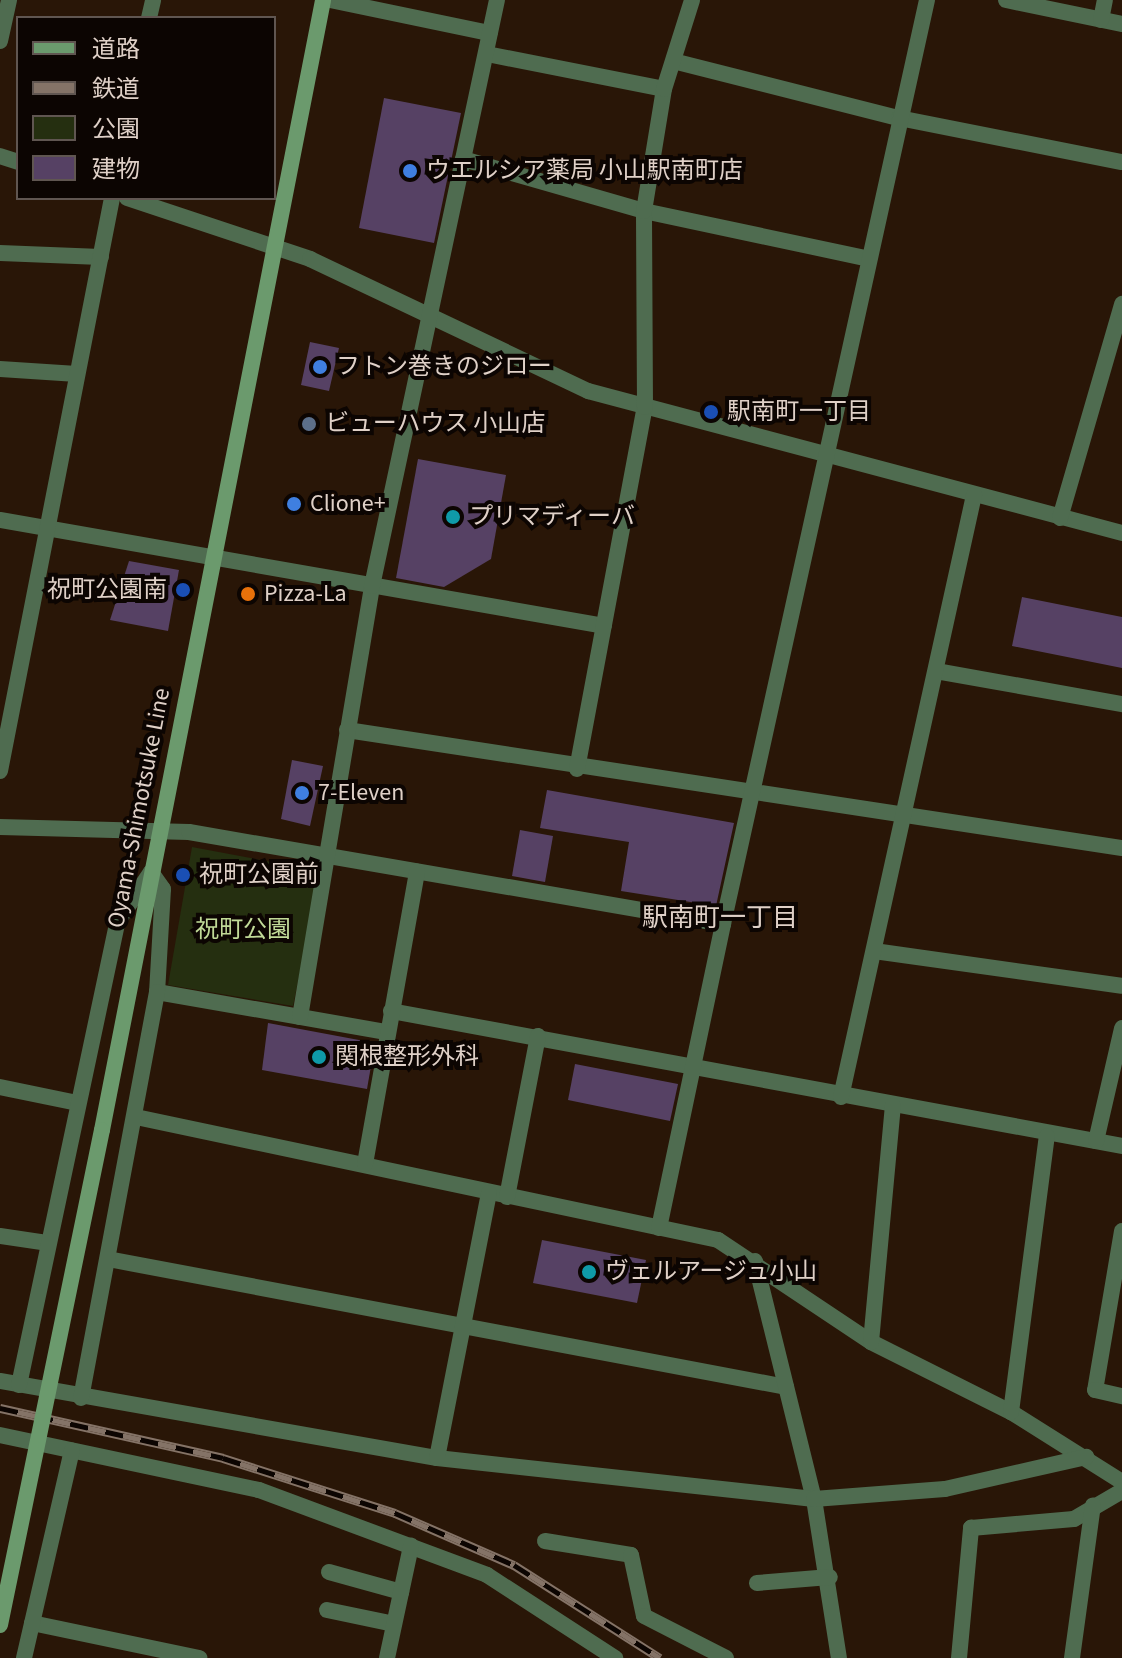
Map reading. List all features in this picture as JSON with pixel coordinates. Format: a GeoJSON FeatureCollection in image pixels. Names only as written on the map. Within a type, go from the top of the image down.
{"type":"FeatureCollection","features":[{"type":"Feature","properties":{"kind":"main road","name":"Oyama-Shimotsuke Line"},"geometry":{"type":"LineString","coordinates":[[0,1625],[102,1130],[323,0]]}},
{"type":"Feature","properties":{"kind":"street"},"geometry":{"type":"LineString","coordinates":[[0,41],[9,0]]}},
{"type":"Feature","properties":{"kind":"street"},"geometry":{"type":"LineString","coordinates":[[330,0],[490,33]]}},
{"type":"Feature","properties":{"kind":"street"},"geometry":{"type":"LineString","coordinates":[[300,1017],[323,855],[372,586],[497,0]]}},
{"type":"Feature","properties":{"kind":"street"},"geometry":{"type":"LineString","coordinates":[[577,769],[645,407],[644,211],[664,89],[677,62],[692,0]]}},
{"type":"Feature","properties":{"kind":"street"},"geometry":{"type":"LineString","coordinates":[[659,1228],[927,0]]}},
{"type":"Feature","properties":{"kind":"street"},"geometry":{"type":"LineString","coordinates":[[1006,0],[1122,24]]}},
{"type":"Feature","properties":{"kind":"street"},"geometry":{"type":"LineString","coordinates":[[1101,20],[1105,0]]}},
{"type":"Feature","properties":{"kind":"street"},"geometry":{"type":"LineString","coordinates":[[487,54],[664,89]]}},
{"type":"Feature","properties":{"kind":"street"},"geometry":{"type":"LineString","coordinates":[[677,62],[899,118],[1122,162]]}},
{"type":"Feature","properties":{"kind":"street"},"geometry":{"type":"LineString","coordinates":[[463,159],[644,211],[869,259]]}},
{"type":"Feature","properties":{"kind":"street"},"geometry":{"type":"LineString","coordinates":[[0,771],[112,200]]}},
{"type":"Feature","properties":{"kind":"street"},"geometry":{"type":"LineString","coordinates":[[133,200],[273,246],[428,314],[539,370],[645,407],[1122,533]]}},
{"type":"Feature","properties":{"kind":"street"},"geometry":{"type":"LineString","coordinates":[[0,253],[101,257]]}},
{"type":"Feature","properties":{"kind":"street"},"geometry":{"type":"LineString","coordinates":[[1060,518],[1122,304]]}},
{"type":"Feature","properties":{"kind":"street"},"geometry":{"type":"LineString","coordinates":[[0,369],[77,374]]}},
{"type":"Feature","properties":{"kind":"street"},"geometry":{"type":"LineString","coordinates":[[841,1097],[974,495]]}},
{"type":"Feature","properties":{"kind":"street"},"geometry":{"type":"LineString","coordinates":[[0,520],[49,523],[372,586],[604,626]]}},
{"type":"Feature","properties":{"kind":"street"},"geometry":{"type":"LineString","coordinates":[[936,671],[1122,704]]}},
{"type":"Feature","properties":{"kind":"street"},"geometry":{"type":"LineString","coordinates":[[347,730],[577,769],[753,790],[1122,848]]}},
{"type":"Feature","properties":{"kind":"street"},"geometry":{"type":"LineString","coordinates":[[0,827],[158,833],[323,855],[723,924]]}},
{"type":"Feature","properties":{"kind":"street"},"geometry":{"type":"LineString","coordinates":[[19,1385],[118,921],[151,872],[163,889],[157,992],[81,1398]]}},
{"type":"Feature","properties":{"kind":"street"},"geometry":{"type":"LineString","coordinates":[[365,1164],[417,872]]}},
{"type":"Feature","properties":{"kind":"street"},"geometry":{"type":"LineString","coordinates":[[874,951],[1122,986]]}},
{"type":"Feature","properties":{"kind":"street"},"geometry":{"type":"LineString","coordinates":[[157,992],[387,1032]]}},
{"type":"Feature","properties":{"kind":"street"},"geometry":{"type":"LineString","coordinates":[[391,1011],[538,1036],[1047,1136],[1122,1146]]}},
{"type":"Feature","properties":{"kind":"street"},"geometry":{"type":"LineString","coordinates":[[1096,1141],[1122,1028]]}},
{"type":"Feature","properties":{"kind":"street"},"geometry":{"type":"LineString","coordinates":[[507,1197],[538,1036]]}},
{"type":"Feature","properties":{"kind":"street"},"geometry":{"type":"LineString","coordinates":[[0,1087],[77,1103]]}},
{"type":"Feature","properties":{"kind":"street"},"geometry":{"type":"LineString","coordinates":[[871,1342],[893,1106]]}},
{"type":"Feature","properties":{"kind":"street"},"geometry":{"type":"LineString","coordinates":[[136,1117],[718,1240],[754,1260],[782,1287],[871,1342],[1011,1412],[1122,1482]]}},
{"type":"Feature","properties":{"kind":"street"},"geometry":{"type":"LineString","coordinates":[[1011,1412],[1047,1136]]}},
{"type":"Feature","properties":{"kind":"street"},"geometry":{"type":"LineString","coordinates":[[437,1458],[489,1193]]}},
{"type":"Feature","properties":{"kind":"street"},"geometry":{"type":"LineString","coordinates":[[1122,1231],[1095,1390],[1122,1396]]}},
{"type":"Feature","properties":{"kind":"street"},"geometry":{"type":"LineString","coordinates":[[0,1236],[48,1243]]}},
{"type":"Feature","properties":{"kind":"street"},"geometry":{"type":"LineString","coordinates":[[108,1259],[786,1387]]}},
{"type":"Feature","properties":{"kind":"street"},"geometry":{"type":"LineString","coordinates":[[754,1260],[814,1499],[830,1577],[839,1658]]}},
{"type":"Feature","properties":{"kind":"street"},"geometry":{"type":"LineString","coordinates":[[0,1381],[81,1398],[437,1458],[814,1499],[945,1489],[1086,1457]]}},
{"type":"Feature","properties":{"kind":"street"},"geometry":{"type":"LineString","coordinates":[[0,1438],[72,1450],[259,1490],[487,1575],[604,1655]]}},
{"type":"Feature","properties":{"kind":"street"},"geometry":{"type":"LineString","coordinates":[[24,1658],[72,1450]]}},
{"type":"Feature","properties":{"kind":"street"},"geometry":{"type":"LineString","coordinates":[[959,1658],[971,1528],[1074,1519],[1093,1505],[1122,1491]]}},
{"type":"Feature","properties":{"kind":"street"},"geometry":{"type":"LineString","coordinates":[[1072,1658],[1093,1505]]}},
{"type":"Feature","properties":{"kind":"street"},"geometry":{"type":"LineString","coordinates":[[545,1541],[631,1555],[644,1616],[726,1658]]}},
{"type":"Feature","properties":{"kind":"street"},"geometry":{"type":"LineString","coordinates":[[387,1658],[411,1546]]}},
{"type":"Feature","properties":{"kind":"street"},"geometry":{"type":"LineString","coordinates":[[329,1572],[401,1592]]}},
{"type":"Feature","properties":{"kind":"street"},"geometry":{"type":"LineString","coordinates":[[757,1583],[830,1577]]}},
{"type":"Feature","properties":{"kind":"street"},"geometry":{"type":"LineString","coordinates":[[327,1610],[394,1624]]}},
{"type":"Feature","properties":{"kind":"street"},"geometry":{"type":"LineString","coordinates":[[32,1623],[199,1658]]}},
{"type":"Feature","properties":{"kind":"green space","name":"祝町公園"},"geometry":{"type":"Polygon","coordinates":[[[192,847],[320,871],[293,1006],[168,985],[192,847]]]}},
{"type":"Feature","properties":{"kind":"building","name":"ウエルシア薬局 小山駅南町店"},"geometry":{"type":"Polygon","coordinates":[[[384,98],[461,113],[434,243],[359,228],[384,98]]]}},
{"type":"Feature","properties":{"kind":"building","name":"フトン巻きのジロー"},"geometry":{"type":"Polygon","coordinates":[[[310,342],[339,348],[329,391],[301,385],[310,342]]]}},
{"type":"Feature","properties":{"kind":"building","name":"プリマディーバ"},"geometry":{"type":"Polygon","coordinates":[[[418,459],[506,475],[491,559],[444,587],[396,578],[418,459]]]}},
{"type":"Feature","properties":{"kind":"building"},"geometry":{"type":"Polygon","coordinates":[[[129,561],[179,570],[168,631],[110,620],[129,561]]]}},
{"type":"Feature","properties":{"kind":"building"},"geometry":{"type":"Polygon","coordinates":[[[1022,597],[1122,617],[1122,668],[1012,646],[1022,597]]]}},
{"type":"Feature","properties":{"kind":"building","name":"7-Eleven"},"geometry":{"type":"Polygon","coordinates":[[[292,760],[323,766],[310,826],[281,819],[292,760]]]}},
{"type":"Feature","properties":{"kind":"building"},"geometry":{"type":"Polygon","coordinates":[[[547,790],[734,823],[716,906],[621,891],[629,842],[540,828],[547,790]]]}},
{"type":"Feature","properties":{"kind":"building"},"geometry":{"type":"Polygon","coordinates":[[[520,830],[553,836],[545,882],[512,876],[520,830]]]}},
{"type":"Feature","properties":{"kind":"building","name":"関根整形外科"},"geometry":{"type":"Polygon","coordinates":[[[268,1023],[375,1043],[367,1089],[262,1070],[268,1023]]]}},
{"type":"Feature","properties":{"kind":"building"},"geometry":{"type":"Polygon","coordinates":[[[575,1064],[678,1084],[670,1121],[568,1100],[575,1064]]]}},
{"type":"Feature","properties":{"kind":"building","name":"ヴェルアージュ小山"},"geometry":{"type":"Polygon","coordinates":[[[542,1240],[646,1260],[637,1303],[533,1283],[542,1240]]]}},
{"type":"Feature","properties":{"kind":"railway"},"geometry":{"type":"LineString","coordinates":[[0,1408],[223,1458],[395,1513],[514,1565],[660,1658]]}},
{"type":"Feature","properties":{"kind":"place","name":"ウエルシア薬局 小山駅南町店"},"geometry":{"type":"Point","coordinates":[410,171]}},
{"type":"Feature","properties":{"kind":"place","name":"フトン巻きのジロー"},"geometry":{"type":"Point","coordinates":[320,367]}},
{"type":"Feature","properties":{"kind":"place","name":"駅南町一丁目"},"geometry":{"type":"Point","coordinates":[711,412]}},
{"type":"Feature","properties":{"kind":"place","name":"ビューハウス 小山店"},"geometry":{"type":"Point","coordinates":[309,424]}},
{"type":"Feature","properties":{"kind":"place","name":"Clione+"},"geometry":{"type":"Point","coordinates":[294,504]}},
{"type":"Feature","properties":{"kind":"place","name":"プリマディーバ"},"geometry":{"type":"Point","coordinates":[453,517]}},
{"type":"Feature","properties":{"kind":"place","name":"祝町公園南"},"geometry":{"type":"Point","coordinates":[183,590]}},
{"type":"Feature","properties":{"kind":"place","name":"Pizza-La"},"geometry":{"type":"Point","coordinates":[248,594]}},
{"type":"Feature","properties":{"kind":"place","name":"7-Eleven"},"geometry":{"type":"Point","coordinates":[302,793]}},
{"type":"Feature","properties":{"kind":"place","name":"祝町公園前"},"geometry":{"type":"Point","coordinates":[183,875]}},
{"type":"Feature","properties":{"kind":"place","name":"関根整形外科"},"geometry":{"type":"Point","coordinates":[319,1057]}},
{"type":"Feature","properties":{"kind":"place","name":"ヴェルアージュ小山"},"geometry":{"type":"Point","coordinates":[589,1272]}},
{"type":"Feature","properties":{"kind":"district","name":"駅南町一丁目"},"geometry":{"type":"Point","coordinates":[720,918]}}]}
